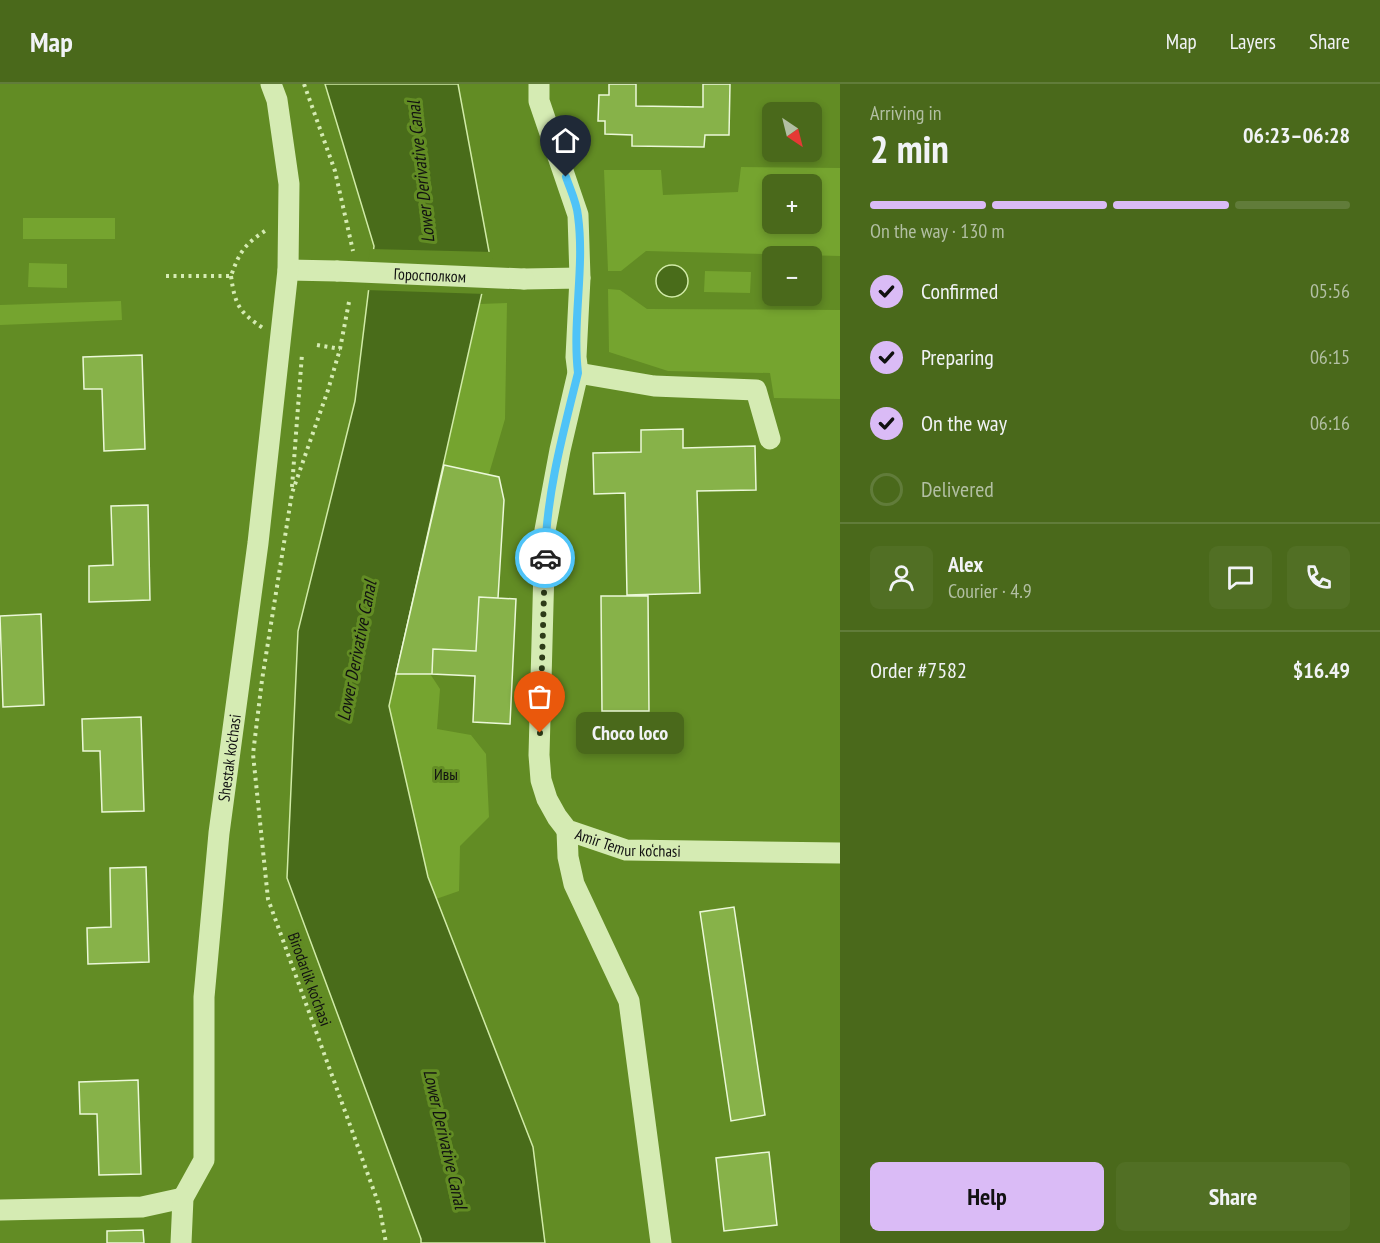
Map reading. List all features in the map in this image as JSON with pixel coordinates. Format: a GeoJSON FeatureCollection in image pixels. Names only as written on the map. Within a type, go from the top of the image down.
{"type":"FeatureCollection","features":[{"type":"Feature","properties":{"kind":"street","name":"Shestak ko'chasi"},"geometry":{"type":"LineString","coordinates":[[181,1243],[183,1198],[204,1160],[204,997],[219,833],[258,543],[288,270],[289,184],[277,100],[271,84]]}},
{"type":"Feature","properties":{"kind":"street","name":"Amir Temur ko‘chasi"},"geometry":{"type":"LineString","coordinates":[[542,90],[578,215],[580,278],[576,357],[578,373],[560,450],[546,530],[539,755],[547,799],[557,818],[567,830],[626,850],[840,852]]}},
{"type":"Feature","properties":{"kind":"street","name":"Горосполком"},"geometry":{"type":"LineString","coordinates":[[288,270],[524,279],[580,278]]}},
{"type":"Feature","properties":{"kind":"street"},"geometry":{"type":"LineString","coordinates":[[578,373],[654,386],[756,390],[770,439]]}},
{"type":"Feature","properties":{"kind":"street"},"geometry":{"type":"LineString","coordinates":[[567,830],[568,857],[574,884],[628,1001],[661,1243]]}},
{"type":"Feature","properties":{"kind":"street"},"geometry":{"type":"LineString","coordinates":[[0,1210],[142,1207],[183,1198]]}},
{"type":"Feature","properties":{"kind":"path"},"geometry":{"type":"LineString","coordinates":[[304,84],[335,171],[353,250]]}},
{"type":"Feature","properties":{"kind":"path"},"geometry":{"type":"LineString","coordinates":[[266,330],[246,316],[234,298],[231,276],[238,256],[248,242],[269,228]]}},
{"type":"Feature","properties":{"kind":"path"},"geometry":{"type":"LineString","coordinates":[[166,276],[231,276]]}},
{"type":"Feature","properties":{"kind":"path"},"geometry":{"type":"LineString","coordinates":[[292,493],[328,390],[340,349],[349,302]]}},
{"type":"Feature","properties":{"kind":"path"},"geometry":{"type":"LineString","coordinates":[[317,345],[340,349]]}},
{"type":"Feature","properties":{"kind":"path"},"geometry":{"type":"LineString","coordinates":[[292,493],[302,347]]}},
{"type":"Feature","properties":{"kind":"path","name":"Birodarlik ko'chasi"},"geometry":{"type":"LineString","coordinates":[[292,493],[258,714],[254,754],[268,899],[379,1205],[386,1243]]}},
{"type":"Feature","properties":{"kind":"green space"},"geometry":{"type":"Polygon","coordinates":[[[741,167],[840,168],[840,256],[822,256],[822,246],[762,246],[762,254],[646,251],[621,271],[608,271],[604,170],[661,170],[663,195],[738,192],[741,167]]]}},
{"type":"Feature","properties":{"kind":"green space"},"geometry":{"type":"Polygon","coordinates":[[[23,218],[115,218],[115,239],[23,239],[23,218]]]}},
{"type":"Feature","properties":{"kind":"green space"},"geometry":{"type":"Polygon","coordinates":[[[29,263],[67,264],[67,288],[28,287],[29,263]]]}},
{"type":"Feature","properties":{"kind":"green space"},"geometry":{"type":"Polygon","coordinates":[[[705,271],[751,272],[750,293],[704,292],[705,271]]]}},
{"type":"Feature","properties":{"kind":"green space"},"geometry":{"type":"Polygon","coordinates":[[[608,289],[620,290],[647,309],[840,310],[840,399],[774,398],[770,373],[668,371],[609,352],[608,289]]]}},
{"type":"Feature","properties":{"kind":"green space"},"geometry":{"type":"Polygon","coordinates":[[[121,301],[122,320],[0,325],[0,305],[121,301]]]}},
{"type":"Feature","properties":{"kind":"green space","name":"Ивы"},"geometry":{"type":"Polygon","coordinates":[[[507,303],[505,419],[453,597],[421,660],[440,689],[437,729],[471,735],[486,754],[489,817],[460,846],[459,891],[436,899],[428,877],[389,706],[480,304],[507,303]]]}},
{"type":"Feature","properties":{"kind":"water","name":"Lower Derivative Canal"},"geometry":{"type":"Polygon","coordinates":[[[325,84],[458,84],[490,257],[389,706],[428,877],[533,1147],[545,1243],[421,1243],[287,878],[298,631],[355,401],[374,246],[325,84]]]}},
{"type":"Feature","properties":{"kind":"water"},"geometry":{"type":"Polygon","coordinates":[[[672,265],[683,270],[688,281],[683,292],[672,297],[661,292],[656,281],[661,270],[672,265]]]}},
{"type":"Feature","properties":{"kind":"pier"},"geometry":{"type":"Polygon","coordinates":[[[370,249],[493,252],[485,294],[365,290],[370,249]]]}},
{"type":"Feature","properties":{"kind":"building"},"geometry":{"type":"Polygon","coordinates":[[[609,84],[636,84],[636,106],[703,107],[703,84],[730,84],[729,135],[705,135],[704,147],[632,146],[632,135],[605,134],[605,121],[598,121],[599,95],[609,95],[609,84]]]}},
{"type":"Feature","properties":{"kind":"building"},"geometry":{"type":"Polygon","coordinates":[[[142,355],[145,449],[104,451],[102,389],[84,389],[83,357],[142,355]]]}},
{"type":"Feature","properties":{"kind":"building"},"geometry":{"type":"Polygon","coordinates":[[[683,429],[683,448],[755,446],[756,490],[697,491],[700,593],[627,595],[625,493],[594,494],[593,453],[641,452],[641,430],[683,429]]]}},
{"type":"Feature","properties":{"kind":"building"},"geometry":{"type":"Polygon","coordinates":[[[444,465],[499,477],[504,500],[498,598],[479,597],[476,651],[433,649],[432,674],[396,674],[444,465]]]}},
{"type":"Feature","properties":{"kind":"building"},"geometry":{"type":"Polygon","coordinates":[[[148,505],[150,600],[89,602],[89,566],[113,565],[111,506],[148,505]]]}},
{"type":"Feature","properties":{"kind":"building"},"geometry":{"type":"Polygon","coordinates":[[[601,596],[648,596],[649,711],[602,711],[601,596]]]}},
{"type":"Feature","properties":{"kind":"building"},"geometry":{"type":"Polygon","coordinates":[[[479,597],[516,599],[510,724],[473,722],[475,676],[432,674],[433,649],[476,651],[479,597]]]}},
{"type":"Feature","properties":{"kind":"building"},"geometry":{"type":"Polygon","coordinates":[[[41,614],[44,705],[3,707],[0,616],[41,614]]]}},
{"type":"Feature","properties":{"kind":"building"},"geometry":{"type":"Polygon","coordinates":[[[141,717],[144,811],[102,812],[100,751],[83,751],[82,719],[141,717]]]}},
{"type":"Feature","properties":{"kind":"building"},"geometry":{"type":"Polygon","coordinates":[[[146,867],[149,962],[88,964],[87,928],[111,927],[110,868],[146,867]]]}},
{"type":"Feature","properties":{"kind":"building"},"geometry":{"type":"Polygon","coordinates":[[[734,907],[765,1115],[731,1121],[700,912],[734,907]]]}},
{"type":"Feature","properties":{"kind":"building"},"geometry":{"type":"Polygon","coordinates":[[[138,1080],[141,1174],[99,1175],[97,1114],[80,1114],[79,1082],[138,1080]]]}},
{"type":"Feature","properties":{"kind":"building"},"geometry":{"type":"Polygon","coordinates":[[[769,1152],[777,1225],[724,1231],[716,1158],[769,1152]]]}},
{"type":"Feature","properties":{"kind":"building"},"geometry":{"type":"Polygon","coordinates":[[[143,1230],[144,1243],[107,1243],[107,1231],[143,1230]]]}},
{"type":"Feature","properties":{"kind":"way so far"},"geometry":{"type":"LineString","coordinates":[[540,733],[545,558]]}},
{"type":"Feature","properties":{"kind":"place","name":"Choco loco"},"geometry":{"type":"Point","coordinates":[540,733]}},
{"type":"Feature","properties":{"kind":"route"},"geometry":{"type":"LineString","coordinates":[[545,558],[546,530],[556,470],[578,373],[576,357],[580,278],[578,215],[566,177]]}}]}
